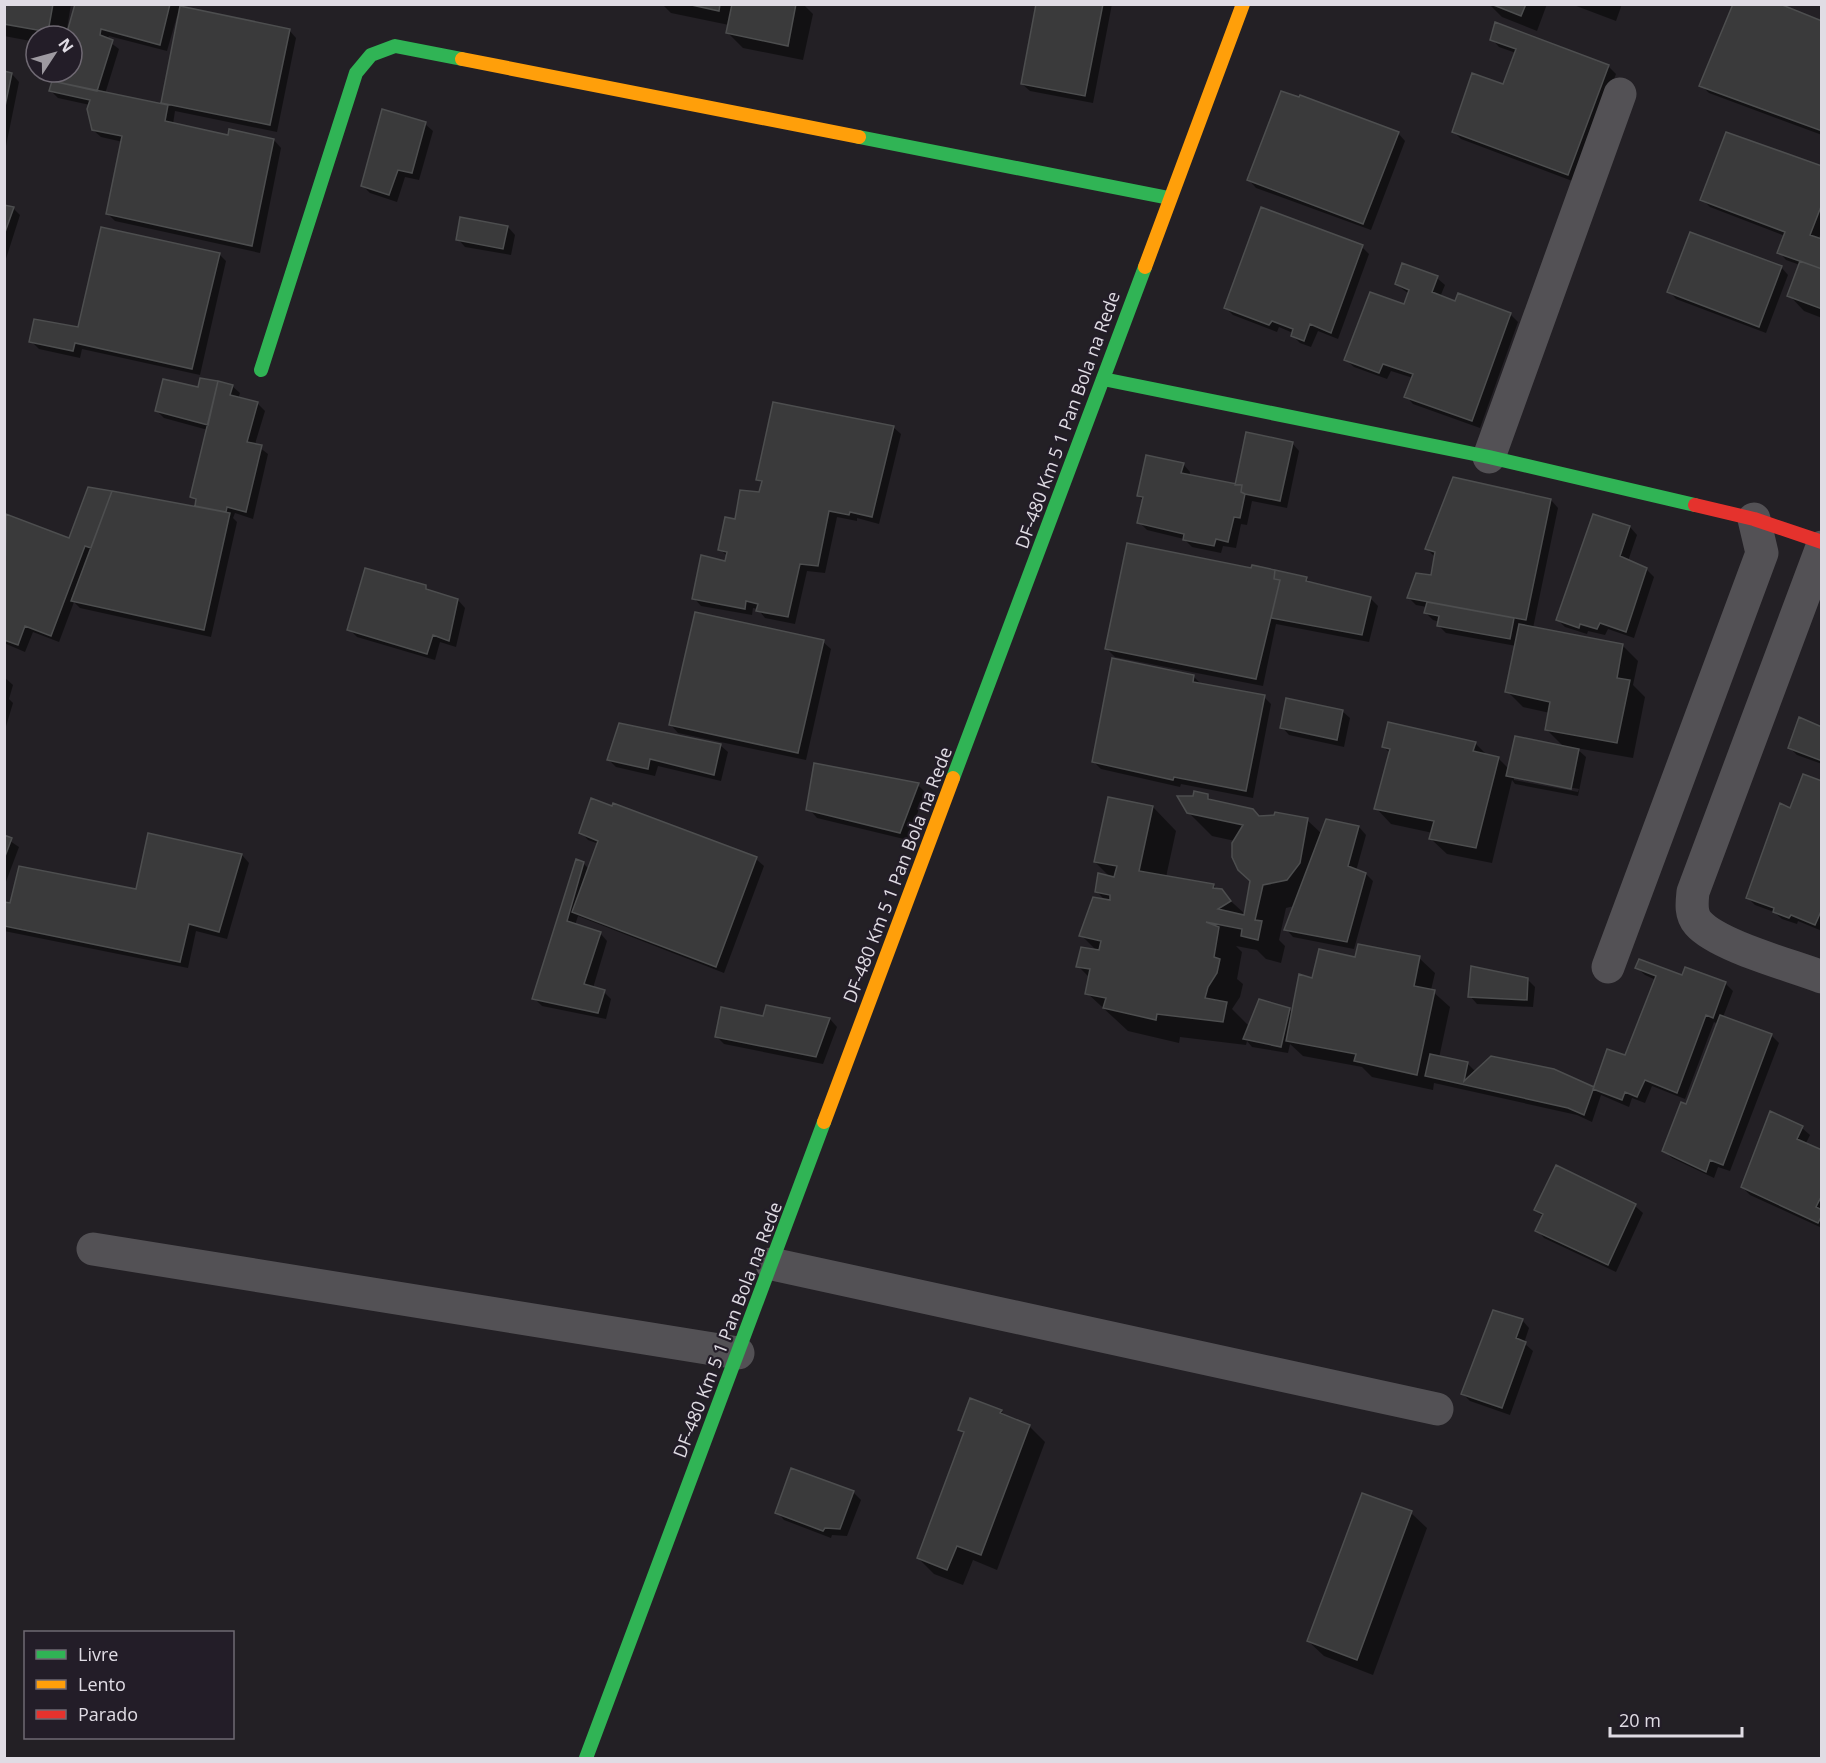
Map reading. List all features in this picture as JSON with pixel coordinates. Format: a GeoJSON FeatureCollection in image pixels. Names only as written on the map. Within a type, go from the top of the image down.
{"type":"FeatureCollection","features":[{"type":"Feature","properties":{"kind":"street","name":"DF-480 Km 5 1 Pan Bola na Rede"},"geometry":{"type":"LineString","coordinates":[[586,1758],[1243,4]]}},
{"type":"Feature","properties":{"kind":"street"},"geometry":{"type":"LineString","coordinates":[[261,370],[356,73],[371,55],[395,46],[1169,198]]}},
{"type":"Feature","properties":{"kind":"street"},"geometry":{"type":"LineString","coordinates":[[1489,457],[1620,94]]}},
{"type":"Feature","properties":{"kind":"street"},"geometry":{"type":"LineString","coordinates":[[1103,379],[1489,457],[1754,519],[1821,544],[1693,892],[1692,908],[1697,922],[1722,940],[1821,977]]}},
{"type":"Feature","properties":{"kind":"street"},"geometry":{"type":"LineString","coordinates":[[1608,966],[1762,553],[1754,519]]}},
{"type":"Feature","properties":{"kind":"street"},"geometry":{"type":"LineString","coordinates":[[93,1249],[738,1353]]}},
{"type":"Feature","properties":{"kind":"street"},"geometry":{"type":"LineString","coordinates":[[772,1264],[1437,1409]]}},
{"type":"Feature","properties":{"kind":"building"},"geometry":{"type":"Polygon","coordinates":[[[4,4],[53,4],[49,24],[24,24],[24,28],[4,24],[4,4]]]}},
{"type":"Feature","properties":{"kind":"building"},"geometry":{"type":"Polygon","coordinates":[[[75,4],[170,4],[160,45],[101,29],[100,35],[113,40],[97,91],[66,84],[84,84],[84,24],[69,24],[75,4]]]}},
{"type":"Feature","properties":{"kind":"building"},"geometry":{"type":"Polygon","coordinates":[[[687,4],[720,4],[719,11],[687,4]]]}},
{"type":"Feature","properties":{"kind":"building"},"geometry":{"type":"Polygon","coordinates":[[[732,4],[796,4],[788,46],[726,33],[732,4]]]}},
{"type":"Feature","properties":{"kind":"building"},"geometry":{"type":"Polygon","coordinates":[[[1036,4],[1103,4],[1085,96],[1021,84],[1036,4]]]}},
{"type":"Feature","properties":{"kind":"building"},"geometry":{"type":"Polygon","coordinates":[[[1491,4],[1526,4],[1521,16],[1491,4]]]}},
{"type":"Feature","properties":{"kind":"building"},"geometry":{"type":"Polygon","coordinates":[[[1733,4],[1780,4],[1822,21],[1822,131],[1699,86],[1733,4]]]}},
{"type":"Feature","properties":{"kind":"building"},"geometry":{"type":"Polygon","coordinates":[[[180,6],[290,29],[270,125],[161,103],[180,6]]]}},
{"type":"Feature","properties":{"kind":"building"},"geometry":{"type":"Polygon","coordinates":[[[1495,22],[1609,65],[1568,175],[1452,132],[1472,73],[1503,84],[1516,49],[1490,40],[1495,22]]]}},
{"type":"Feature","properties":{"kind":"building"},"geometry":{"type":"Polygon","coordinates":[[[4,71],[12,73],[4,111],[4,71]]]}},
{"type":"Feature","properties":{"kind":"building"},"geometry":{"type":"Polygon","coordinates":[[[51,84],[66,84],[168,105],[165,121],[228,135],[229,129],[274,139],[252,246],[106,214],[122,136],[92,130],[87,109],[90,100],[49,91],[51,84]]]}},
{"type":"Feature","properties":{"kind":"building"},"geometry":{"type":"Polygon","coordinates":[[[1281,91],[1299,97],[1300,95],[1399,132],[1363,224],[1247,180],[1281,91]]]}},
{"type":"Feature","properties":{"kind":"building"},"geometry":{"type":"Polygon","coordinates":[[[382,109],[426,122],[412,173],[398,170],[389,195],[361,186],[382,109]]]}},
{"type":"Feature","properties":{"kind":"building"},"geometry":{"type":"Polygon","coordinates":[[[1726,132],[1822,166],[1822,204],[1810,235],[1822,239],[1822,269],[1777,253],[1785,232],[1700,200],[1726,132]]]}},
{"type":"Feature","properties":{"kind":"building"},"geometry":{"type":"Polygon","coordinates":[[[4,205],[14,207],[4,235],[4,205]]]}},
{"type":"Feature","properties":{"kind":"building"},"geometry":{"type":"Polygon","coordinates":[[[1261,207],[1363,245],[1331,333],[1310,324],[1304,341],[1291,336],[1293,329],[1272,321],[1269,325],[1224,308],[1261,207]]]}},
{"type":"Feature","properties":{"kind":"building"},"geometry":{"type":"Polygon","coordinates":[[[460,217],[508,226],[503,249],[456,240],[460,217]]]}},
{"type":"Feature","properties":{"kind":"building"},"geometry":{"type":"Polygon","coordinates":[[[101,227],[220,253],[192,369],[75,343],[73,351],[29,342],[34,319],[78,327],[101,227]]]}},
{"type":"Feature","properties":{"kind":"building"},"geometry":{"type":"Polygon","coordinates":[[[1690,232],[1782,266],[1759,327],[1667,292],[1690,232]]]}},
{"type":"Feature","properties":{"kind":"building"},"geometry":{"type":"Polygon","coordinates":[[[1800,261],[1822,269],[1822,309],[1787,296],[1800,261]]]}},
{"type":"Feature","properties":{"kind":"building"},"geometry":{"type":"Polygon","coordinates":[[[1402,263],[1438,276],[1432,292],[1455,301],[1458,293],[1511,313],[1472,421],[1404,397],[1413,374],[1383,364],[1379,373],[1344,360],[1370,292],[1404,304],[1409,290],[1395,284],[1402,263]]]}},
{"type":"Feature","properties":{"kind":"building"},"geometry":{"type":"Polygon","coordinates":[[[200,378],[218,381],[208,425],[155,411],[163,379],[198,387],[200,378]]]}},
{"type":"Feature","properties":{"kind":"building"},"geometry":{"type":"Polygon","coordinates":[[[218,381],[233,385],[230,395],[258,402],[247,442],[262,445],[246,512],[227,507],[226,512],[195,506],[196,499],[190,497],[218,381]]]}},
{"type":"Feature","properties":{"kind":"building"},"geometry":{"type":"Polygon","coordinates":[[[773,402],[894,426],[872,517],[850,512],[849,515],[829,511],[818,566],[800,564],[788,617],[756,611],[758,604],[746,601],[745,609],[692,599],[701,555],[725,561],[727,552],[718,550],[725,517],[735,519],[740,490],[759,492],[762,481],[756,480],[773,402]]]}},
{"type":"Feature","properties":{"kind":"building"},"geometry":{"type":"Polygon","coordinates":[[[1246,432],[1293,442],[1280,501],[1245,494],[1241,492],[1242,485],[1235,485],[1246,432]]]}},
{"type":"Feature","properties":{"kind":"building"},"geometry":{"type":"Polygon","coordinates":[[[1146,455],[1184,463],[1181,473],[1242,485],[1241,492],[1245,494],[1240,518],[1234,517],[1228,542],[1216,539],[1214,546],[1183,540],[1184,534],[1137,523],[1143,497],[1137,496],[1146,455]]]}},
{"type":"Feature","properties":{"kind":"building"},"geometry":{"type":"Polygon","coordinates":[[[1453,477],[1551,499],[1526,620],[1407,598],[1416,573],[1431,575],[1435,552],[1425,549],[1453,477]]]}},
{"type":"Feature","properties":{"kind":"building"},"geometry":{"type":"Polygon","coordinates":[[[88,487],[112,491],[91,548],[85,546],[51,636],[25,626],[18,645],[4,640],[6,514],[69,538],[88,487]]]}},
{"type":"Feature","properties":{"kind":"building"},"geometry":{"type":"Polygon","coordinates":[[[112,491],[230,513],[204,630],[71,601],[112,491]]]}},
{"type":"Feature","properties":{"kind":"building"},"geometry":{"type":"Polygon","coordinates":[[[1593,514],[1630,526],[1620,556],[1647,568],[1626,632],[1600,623],[1597,629],[1580,624],[1579,628],[1556,620],[1593,514]]]}},
{"type":"Feature","properties":{"kind":"building"},"geometry":{"type":"Polygon","coordinates":[[[1127,543],[1251,568],[1252,565],[1275,570],[1274,579],[1280,580],[1256,679],[1105,649],[1127,543]]]}},
{"type":"Feature","properties":{"kind":"building"},"geometry":{"type":"Polygon","coordinates":[[[365,568],[426,585],[426,589],[458,599],[449,641],[433,635],[427,654],[347,630],[365,568]]]}},
{"type":"Feature","properties":{"kind":"building"},"geometry":{"type":"Polygon","coordinates":[[[1275,570],[1307,577],[1306,581],[1371,597],[1362,635],[1271,618],[1280,580],[1274,579],[1275,570]]]}},
{"type":"Feature","properties":{"kind":"building"},"geometry":{"type":"Polygon","coordinates":[[[1427,602],[1514,618],[1510,639],[1437,626],[1439,616],[1424,613],[1427,602]]]}},
{"type":"Feature","properties":{"kind":"building"},"geometry":{"type":"Polygon","coordinates":[[[695,612],[824,640],[798,753],[669,725],[695,612]]]}},
{"type":"Feature","properties":{"kind":"building"},"geometry":{"type":"Polygon","coordinates":[[[1519,624],[1623,644],[1617,678],[1630,680],[1617,743],[1545,730],[1550,702],[1505,692],[1519,624]]]}},
{"type":"Feature","properties":{"kind":"building"},"geometry":{"type":"Polygon","coordinates":[[[1112,658],[1194,675],[1193,682],[1265,695],[1246,791],[1174,777],[1173,780],[1092,762],[1112,658]]]}},
{"type":"Feature","properties":{"kind":"building"},"geometry":{"type":"Polygon","coordinates":[[[1286,698],[1343,710],[1337,740],[1280,728],[1286,698]]]}},
{"type":"Feature","properties":{"kind":"building"},"geometry":{"type":"Polygon","coordinates":[[[1799,717],[1822,727],[1822,761],[1788,748],[1799,717]]]}},
{"type":"Feature","properties":{"kind":"building"},"geometry":{"type":"Polygon","coordinates":[[[1388,722],[1476,742],[1473,751],[1499,757],[1476,848],[1429,839],[1434,821],[1374,809],[1390,749],[1382,747],[1388,722]]]}},
{"type":"Feature","properties":{"kind":"building"},"geometry":{"type":"Polygon","coordinates":[[[619,723],[721,744],[714,775],[650,759],[648,769],[607,760],[619,723]]]}},
{"type":"Feature","properties":{"kind":"building"},"geometry":{"type":"Polygon","coordinates":[[[1515,736],[1579,749],[1571,789],[1506,776],[1515,736]]]}},
{"type":"Feature","properties":{"kind":"building"},"geometry":{"type":"Polygon","coordinates":[[[814,763],[919,783],[900,833],[806,810],[814,763]]]}},
{"type":"Feature","properties":{"kind":"building"},"geometry":{"type":"Polygon","coordinates":[[[1803,774],[1822,781],[1822,909],[1815,925],[1791,915],[1789,918],[1773,912],[1774,908],[1746,898],[1780,803],[1790,808],[1803,774]]]}},
{"type":"Feature","properties":{"kind":"building"},"geometry":{"type":"Polygon","coordinates":[[[1194,791],[1208,794],[1208,799],[1253,809],[1259,816],[1274,815],[1275,812],[1308,818],[1300,863],[1287,880],[1263,885],[1255,920],[1262,921],[1258,940],[1241,936],[1242,929],[1206,922],[1219,927],[1214,957],[1220,959],[1217,973],[1208,987],[1205,998],[1227,1002],[1223,1022],[1157,1014],[1156,1020],[1103,1008],[1106,998],[1085,994],[1090,969],[1076,967],[1081,947],[1099,950],[1101,941],[1079,936],[1093,897],[1110,900],[1110,895],[1095,892],[1098,873],[1114,877],[1117,866],[1094,862],[1108,797],[1153,806],[1139,871],[1214,884],[1213,888],[1222,889],[1231,901],[1218,909],[1244,915],[1250,881],[1238,870],[1232,857],[1232,843],[1243,825],[1187,813],[1177,796],[1193,796],[1194,791]]]}},
{"type":"Feature","properties":{"kind":"building"},"geometry":{"type":"Polygon","coordinates":[[[591,798],[612,806],[613,803],[757,857],[716,967],[572,912],[598,841],[579,833],[591,798]]]}},
{"type":"Feature","properties":{"kind":"building"},"geometry":{"type":"Polygon","coordinates":[[[1326,819],[1359,826],[1348,866],[1366,873],[1347,942],[1284,930],[1326,819]]]}},
{"type":"Feature","properties":{"kind":"building"},"geometry":{"type":"Polygon","coordinates":[[[148,833],[242,854],[219,932],[189,924],[180,962],[4,926],[4,902],[10,903],[19,866],[136,889],[148,833]]]}},
{"type":"Feature","properties":{"kind":"building"},"geometry":{"type":"Polygon","coordinates":[[[4,835],[12,838],[4,859],[4,835]]]}},
{"type":"Feature","properties":{"kind":"building"},"geometry":{"type":"Polygon","coordinates":[[[576,859],[584,862],[567,921],[601,932],[584,984],[605,990],[598,1013],[532,999],[576,859]]]}},
{"type":"Feature","properties":{"kind":"building"},"geometry":{"type":"Polygon","coordinates":[[[1358,944],[1420,956],[1414,986],[1435,990],[1417,1075],[1354,1061],[1356,1054],[1286,1041],[1299,974],[1312,978],[1319,949],[1355,957],[1358,944]]]}},
{"type":"Feature","properties":{"kind":"building"},"geometry":{"type":"Polygon","coordinates":[[[1639,959],[1682,975],[1685,967],[1726,982],[1713,1018],[1706,1015],[1677,1093],[1645,1080],[1637,1097],[1625,1092],[1622,1100],[1593,1089],[1607,1049],[1625,1055],[1656,976],[1635,968],[1639,959]]]}},
{"type":"Feature","properties":{"kind":"building"},"geometry":{"type":"Polygon","coordinates":[[[1471,966],[1528,978],[1527,1000],[1468,997],[1471,966]]]}},
{"type":"Feature","properties":{"kind":"building"},"geometry":{"type":"Polygon","coordinates":[[[1259,999],[1290,1008],[1281,1047],[1243,1039],[1259,999]]]}},
{"type":"Feature","properties":{"kind":"building"},"geometry":{"type":"Polygon","coordinates":[[[766,1005],[830,1018],[816,1057],[715,1037],[721,1007],[763,1016],[766,1005]]]}},
{"type":"Feature","properties":{"kind":"building"},"geometry":{"type":"Polygon","coordinates":[[[1720,1015],[1772,1034],[1723,1165],[1710,1160],[1706,1172],[1662,1151],[1681,1102],[1686,1104],[1720,1015]]]}},
{"type":"Feature","properties":{"kind":"building"},"geometry":{"type":"Polygon","coordinates":[[[1430,1054],[1468,1062],[1464,1081],[1491,1056],[1554,1069],[1594,1087],[1584,1115],[1568,1108],[1425,1076],[1430,1054]]]}},
{"type":"Feature","properties":{"kind":"building"},"geometry":{"type":"Polygon","coordinates":[[[1770,1111],[1803,1126],[1797,1139],[1822,1150],[1822,1195],[1816,1207],[1822,1210],[1822,1215],[1818,1223],[1741,1187],[1770,1111]]]}},
{"type":"Feature","properties":{"kind":"building"},"geometry":{"type":"Polygon","coordinates":[[[1556,1165],[1636,1204],[1608,1265],[1535,1231],[1543,1214],[1534,1210],[1556,1165]]]}},
{"type":"Feature","properties":{"kind":"building"},"geometry":{"type":"Polygon","coordinates":[[[1493,1310],[1523,1319],[1516,1338],[1526,1342],[1502,1408],[1461,1394],[1493,1310]]]}},
{"type":"Feature","properties":{"kind":"building"},"geometry":{"type":"Polygon","coordinates":[[[970,1398],[1002,1410],[1000,1413],[1030,1425],[981,1555],[957,1546],[947,1570],[917,1558],[964,1432],[958,1430],[970,1398]]]}},
{"type":"Feature","properties":{"kind":"building"},"geometry":{"type":"Polygon","coordinates":[[[791,1468],[854,1491],[840,1529],[825,1528],[823,1531],[775,1513],[791,1468]]]}},
{"type":"Feature","properties":{"kind":"building"},"geometry":{"type":"Polygon","coordinates":[[[1362,1493],[1412,1511],[1357,1660],[1307,1641],[1362,1493]]]}},
{"type":"Feature","properties":{"kind":"traffic: fast"},"geometry":{"type":"LineString","coordinates":[[261,370],[356,73],[371,55],[395,46],[462,59]]}},
{"type":"Feature","properties":{"kind":"traffic: fast"},"geometry":{"type":"LineString","coordinates":[[859,137],[1169,198]]}},
{"type":"Feature","properties":{"kind":"traffic: fast"},"geometry":{"type":"LineString","coordinates":[[953,778],[1145,267]]}},
{"type":"Feature","properties":{"kind":"traffic: fast"},"geometry":{"type":"LineString","coordinates":[[1103,379],[1489,457],[1695,505]]}},
{"type":"Feature","properties":{"kind":"traffic: fast"},"geometry":{"type":"LineString","coordinates":[[586,1758],[824,1122]]}},
{"type":"Feature","properties":{"kind":"traffic: slow"},"geometry":{"type":"LineString","coordinates":[[1145,267],[1243,4]]}},
{"type":"Feature","properties":{"kind":"traffic: slow"},"geometry":{"type":"LineString","coordinates":[[462,59],[859,137]]}},
{"type":"Feature","properties":{"kind":"traffic: slow"},"geometry":{"type":"LineString","coordinates":[[824,1122],[953,778]]}},
{"type":"Feature","properties":{"kind":"traffic: jam"},"geometry":{"type":"LineString","coordinates":[[1695,505],[1754,519],[1822,542]]}}]}
